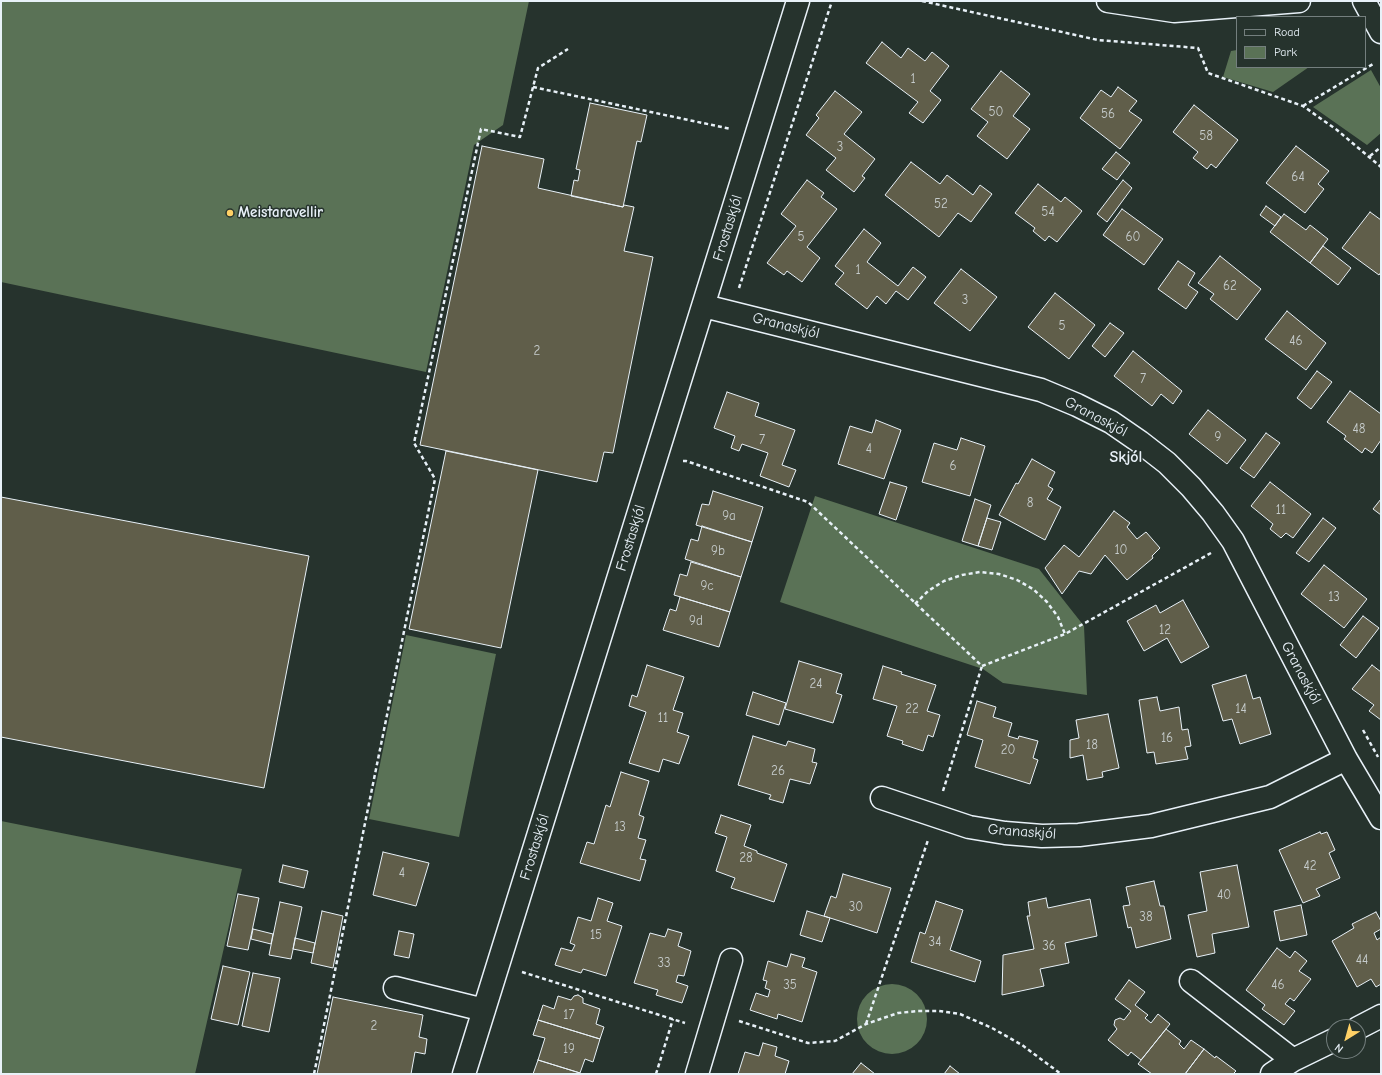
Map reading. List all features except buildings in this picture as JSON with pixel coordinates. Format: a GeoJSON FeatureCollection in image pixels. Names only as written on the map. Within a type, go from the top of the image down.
{"type":"FeatureCollection","features":[{"type":"Feature","properties":{"kind":"street","name":"Frostaskjól"},"geometry":{"type":"LineString","coordinates":[[464,1074],[798,1]]}},
{"type":"Feature","properties":{"kind":"street"},"geometry":{"type":"LineString","coordinates":[[1108,1],[1174,11],[1258,3],[1298,1]]}},
{"type":"Feature","properties":{"kind":"street"},"geometry":{"type":"LineString","coordinates":[[1364,1],[1381,32]]}},
{"type":"Feature","properties":{"kind":"street","name":"Granaskjól"},"geometry":{"type":"LineString","coordinates":[[704,306],[1041,390],[1077,405],[1111,422],[1140,442],[1167,463],[1196,492],[1233,541],[1346,759],[1381,818]]}},
{"type":"Feature","properties":{"kind":"street","name":"Granaskjól"},"geometry":{"type":"LineString","coordinates":[[882,798],[969,828],[1042,836],[1115,832],[1151,826],[1270,797],[1346,759]]}},
{"type":"Feature","properties":{"kind":"street"},"geometry":{"type":"LineString","coordinates":[[697,1074],[731,960]]}},
{"type":"Feature","properties":{"kind":"street"},"geometry":{"type":"LineString","coordinates":[[1191,981],[1293,1060]]}},
{"type":"Feature","properties":{"kind":"street"},"geometry":{"type":"LineString","coordinates":[[395,988],[484,1010]]}},
{"type":"Feature","properties":{"kind":"street"},"geometry":{"type":"LineString","coordinates":[[1366,1024],[1381,1016]]}},
{"type":"Feature","properties":{"kind":"street"},"geometry":{"type":"LineString","coordinates":[[1272,1074],[1293,1060],[1326,1044]]}},
{"type":"Feature","properties":{"kind":"path"},"geometry":{"type":"LineString","coordinates":[[732,313],[832,1]]}},
{"type":"Feature","properties":{"kind":"path"},"geometry":{"type":"LineString","coordinates":[[922,1],[1098,40],[1198,48],[1208,73],[1303,106],[1337,130],[1370,156],[1381,167]]}},
{"type":"Feature","properties":{"kind":"path"},"geometry":{"type":"LineString","coordinates":[[314,1074],[435,480],[414,443],[481,129],[520,137],[538,68],[568,49]]}},
{"type":"Feature","properties":{"kind":"path"},"geometry":{"type":"LineString","coordinates":[[1366,68],[1372,64]]}},
{"type":"Feature","properties":{"kind":"path"},"geometry":{"type":"LineString","coordinates":[[1303,106],[1365,68]]}},
{"type":"Feature","properties":{"kind":"path"},"geometry":{"type":"LineString","coordinates":[[533,87],[757,134]]}},
{"type":"Feature","properties":{"kind":"path"},"geometry":{"type":"LineString","coordinates":[[1370,156],[1381,147]]}},
{"type":"Feature","properties":{"kind":"path"},"geometry":{"type":"LineString","coordinates":[[656,459],[673,464],[686,461],[808,502],[982,666]]}},
{"type":"Feature","properties":{"kind":"path"},"geometry":{"type":"LineString","coordinates":[[982,666],[1065,634],[1233,541]]}},
{"type":"Feature","properties":{"kind":"path"},"geometry":{"type":"LineString","coordinates":[[915,604],[928,591],[944,581],[962,575],[980,572],[999,574],[1017,580],[1033,589],[1047,602],[1058,617],[1065,634]]}},
{"type":"Feature","properties":{"kind":"path"},"geometry":{"type":"LineString","coordinates":[[866,1024],[935,816],[982,666]]}},
{"type":"Feature","properties":{"kind":"path"},"geometry":{"type":"LineString","coordinates":[[1360,724],[1381,763]]}},
{"type":"Feature","properties":{"kind":"path"},"geometry":{"type":"LineString","coordinates":[[498,964],[673,1019],[712,1022],[808,1043],[835,1041],[866,1024],[898,1014],[918,1011],[940,1011],[960,1014],[992,1028],[1022,1045],[1061,1074]]}},
{"type":"Feature","properties":{"kind":"path"},"geometry":{"type":"LineString","coordinates":[[656,1074],[673,1019]]}},
{"type":"Feature","properties":{"kind":"green space","name":"Meistaravellir"},"geometry":{"type":"Polygon","coordinates":[[[1,1],[529,1],[503,125],[474,145],[426,372],[1,282],[1,1]]]}},
{"type":"Feature","properties":{"kind":"green space"},"geometry":{"type":"Polygon","coordinates":[[[1236,50],[1236,68],[1308,68],[1273,92],[1223,77],[1231,51],[1236,50]]]}},
{"type":"Feature","properties":{"kind":"green space"},"geometry":{"type":"Polygon","coordinates":[[[1371,70],[1381,88],[1381,133],[1367,145],[1313,107],[1371,70]]]}},
{"type":"Feature","properties":{"kind":"green space"},"geometry":{"type":"Polygon","coordinates":[[[815,496],[1039,569],[1084,626],[1087,695],[1003,683],[983,669],[780,602],[815,496]]]}},
{"type":"Feature","properties":{"kind":"green space"},"geometry":{"type":"Polygon","coordinates":[[[406,635],[496,654],[459,837],[369,819],[406,635]]]}},
{"type":"Feature","properties":{"kind":"green space"},"geometry":{"type":"Polygon","coordinates":[[[1,821],[242,869],[195,1074],[1,1074],[1,821]]]}},
{"type":"Feature","properties":{"kind":"green space"},"geometry":{"type":"Polygon","coordinates":[[[885,984],[899,984],[912,990],[921,999],[925,1005],[927,1019],[925,1033],[917,1044],[906,1052],[899,1054],[885,1054],[878,1052],[867,1044],[859,1033],[857,1026],[857,1012],[859,1005],[867,994],[878,986],[885,984]]]}},
{"type":"Feature","properties":{"kind":"place","name":"Meistaravellir"},"geometry":{"type":"Point","coordinates":[230,213]}},
{"type":"Feature","properties":{"kind":"district","name":"Skjól"},"geometry":{"type":"Point","coordinates":[1126,457]}}]}
